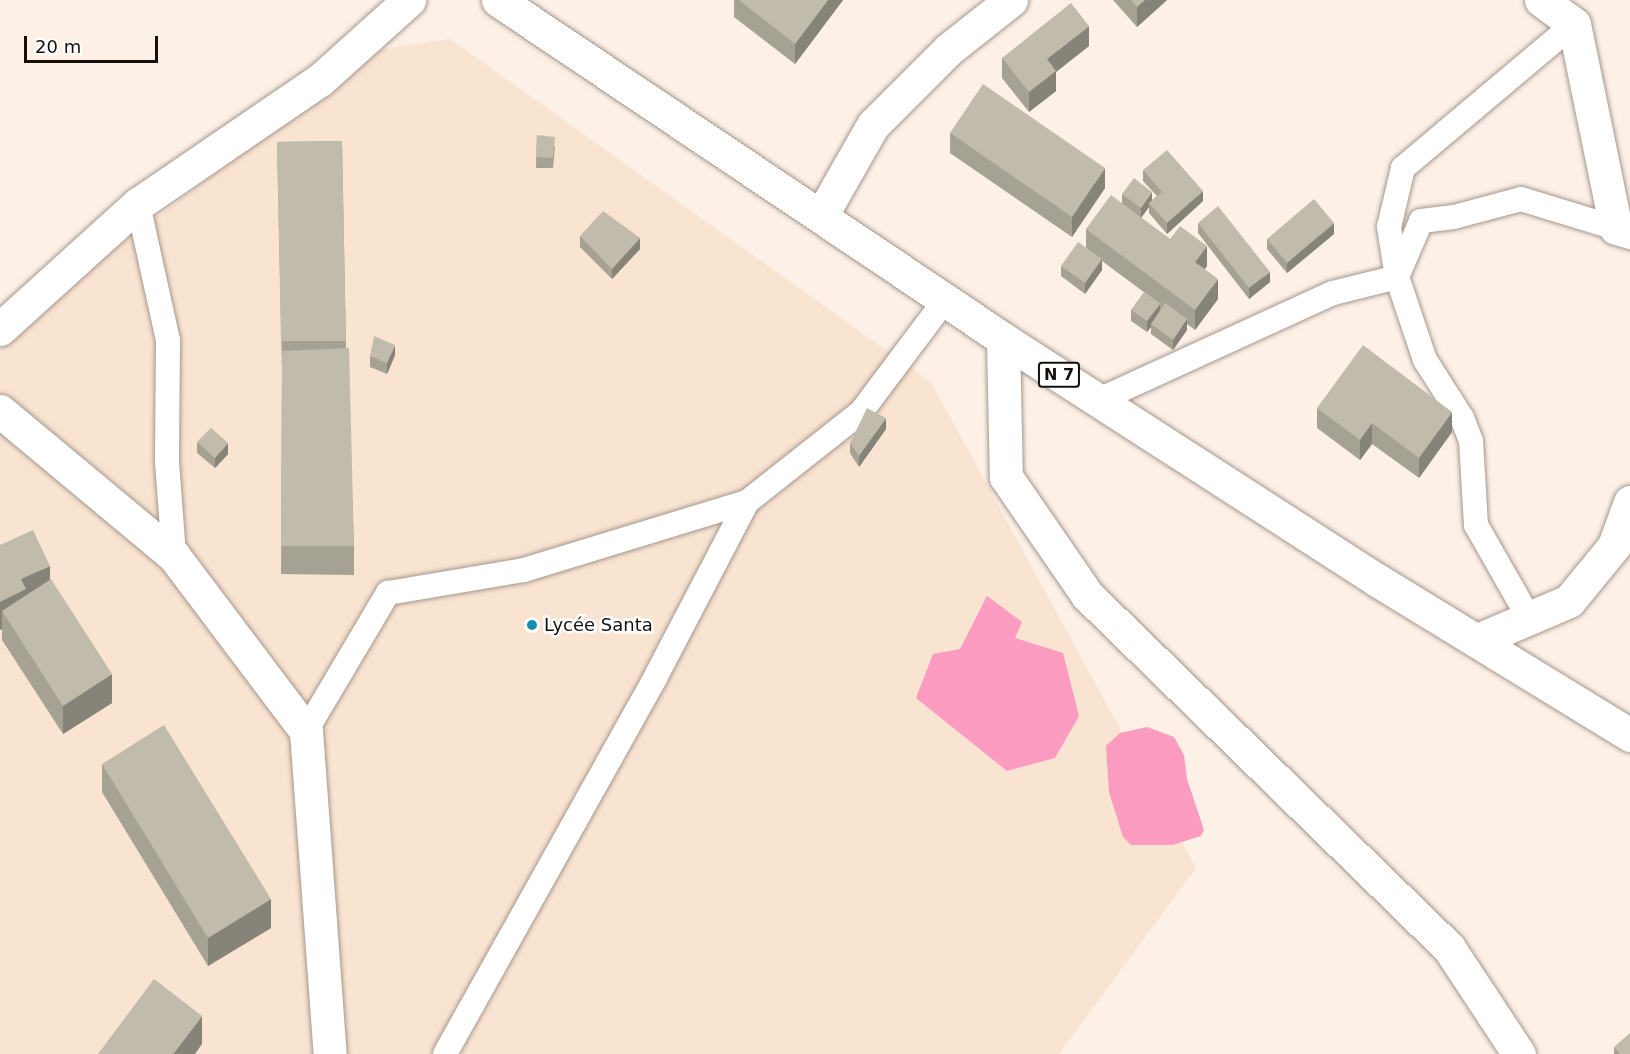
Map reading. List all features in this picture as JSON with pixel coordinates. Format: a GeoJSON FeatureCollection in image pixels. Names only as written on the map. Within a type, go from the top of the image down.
{"type":"FeatureCollection","features":[{"type":"Feature","properties":{"kind":"main road"},"geometry":{"type":"LineString","coordinates":[[0,329],[138,204],[320,80],[409,0]]}},
{"type":"Feature","properties":{"kind":"main road","name":"N 7"},"geometry":{"type":"LineString","coordinates":[[498,0],[1003,339],[1377,580],[1630,735]]}},
{"type":"Feature","properties":{"kind":"main road"},"geometry":{"type":"LineString","coordinates":[[820,216],[873,125],[949,49],[1011,0]]}},
{"type":"Feature","properties":{"kind":"main road"},"geometry":{"type":"LineString","coordinates":[[1541,0],[1574,24],[1623,230]]}},
{"type":"Feature","properties":{"kind":"main road"},"geometry":{"type":"LineString","coordinates":[[1003,339],[1006,477],[1087,595],[1449,948],[1519,1054]]}},
{"type":"Feature","properties":{"kind":"main road"},"geometry":{"type":"LineString","coordinates":[[0,411],[174,556],[306,731],[330,1054]]}},
{"type":"Feature","properties":{"kind":"main road"},"geometry":{"type":"LineString","coordinates":[[1478,640],[1569,601],[1614,546],[1630,502]]}},
{"type":"Feature","properties":{"kind":"lane"},"geometry":{"type":"LineString","coordinates":[[1529,618],[1476,525],[1471,441],[1462,418],[1425,360],[1397,277],[1389,227],[1403,168],[1574,24]]}},
{"type":"Feature","properties":{"kind":"lane"},"geometry":{"type":"LineString","coordinates":[[1397,277],[1421,221],[1454,217],[1521,198],[1623,230]]}},
{"type":"Feature","properties":{"kind":"lane"},"geometry":{"type":"LineString","coordinates":[[138,204],[168,340],[167,462],[174,556]]}},
{"type":"Feature","properties":{"kind":"lane"},"geometry":{"type":"LineString","coordinates":[[1099,400],[1333,292],[1397,277]]}},
{"type":"Feature","properties":{"kind":"lane"},"geometry":{"type":"LineString","coordinates":[[306,731],[388,592],[524,570],[747,502],[861,412],[945,300]]}},
{"type":"Feature","properties":{"kind":"lane"},"geometry":{"type":"LineString","coordinates":[[446,1054],[655,678],[747,502]]}},
{"type":"Feature","properties":{"kind":"shaded area","name":"Lycée Santa"},"geometry":{"type":"Polygon","coordinates":[[[450,39],[931,382],[1196,868],[1059,1054],[0,1054],[0,344],[102,258],[381,49],[450,39]]]}},
{"type":"Feature","properties":{"kind":"shaded area"},"geometry":{"type":"Polygon","coordinates":[[[987,596],[1022,622],[1015,638],[1063,653],[1079,716],[1055,758],[1007,771],[916,698],[933,654],[960,649],[987,596]]]}},
{"type":"Feature","properties":{"kind":"shaded area"},"geometry":{"type":"Polygon","coordinates":[[[1147,727],[1174,737],[1184,755],[1187,779],[1204,830],[1201,836],[1172,845],[1131,845],[1123,837],[1109,792],[1106,746],[1120,733],[1147,727]]]}},
{"type":"Feature","properties":{"kind":"building"},"geometry":{"type":"Polygon","coordinates":[[[739,0],[828,0],[795,44],[739,0]]]}},
{"type":"Feature","properties":{"kind":"building"},"geometry":{"type":"Polygon","coordinates":[[[1131,0],[1145,0],[1137,7],[1131,0]]]}},
{"type":"Feature","properties":{"kind":"building"},"geometry":{"type":"Polygon","coordinates":[[[1071,3],[1089,26],[1047,59],[1056,71],[1029,92],[1002,58],[1071,3]]]}},
{"type":"Feature","properties":{"kind":"building"},"geometry":{"type":"Polygon","coordinates":[[[983,84],[1105,168],[1072,217],[950,133],[983,84]]]}},
{"type":"Feature","properties":{"kind":"building"},"geometry":{"type":"Polygon","coordinates":[[[537,135],[555,137],[553,158],[536,157],[537,135]]]}},
{"type":"Feature","properties":{"kind":"building"},"geometry":{"type":"Polygon","coordinates":[[[342,141],[346,341],[281,341],[277,142],[342,141]]]}},
{"type":"Feature","properties":{"kind":"building"},"geometry":{"type":"Polygon","coordinates":[[[1167,150],[1203,191],[1167,223],[1149,203],[1162,192],[1143,170],[1167,150]]]}},
{"type":"Feature","properties":{"kind":"building"},"geometry":{"type":"Polygon","coordinates":[[[1134,178],[1152,192],[1141,208],[1122,194],[1134,178]]]}},
{"type":"Feature","properties":{"kind":"building"},"geometry":{"type":"Polygon","coordinates":[[[1111,195],[1170,239],[1180,226],[1207,246],[1195,262],[1218,279],[1195,310],[1086,229],[1111,195]]]}},
{"type":"Feature","properties":{"kind":"building"},"geometry":{"type":"Polygon","coordinates":[[[1314,199],[1334,223],[1287,263],[1267,239],[1314,199]]]}},
{"type":"Feature","properties":{"kind":"building"},"geometry":{"type":"Polygon","coordinates":[[[1218,206],[1270,272],[1249,288],[1198,223],[1218,206]]]}},
{"type":"Feature","properties":{"kind":"building"},"geometry":{"type":"Polygon","coordinates":[[[603,211],[640,238],[612,269],[580,236],[603,211]]]}},
{"type":"Feature","properties":{"kind":"building"},"geometry":{"type":"Polygon","coordinates":[[[1078,242],[1102,259],[1085,283],[1061,266],[1078,242]]]}},
{"type":"Feature","properties":{"kind":"building"},"geometry":{"type":"Polygon","coordinates":[[[1144,292],[1160,304],[1147,321],[1131,310],[1144,292]]]}},
{"type":"Feature","properties":{"kind":"building"},"geometry":{"type":"Polygon","coordinates":[[[1165,303],[1187,319],[1173,340],[1151,324],[1165,303]]]}},
{"type":"Feature","properties":{"kind":"building"},"geometry":{"type":"Polygon","coordinates":[[[374,336],[395,345],[387,363],[370,356],[374,336]]]}},
{"type":"Feature","properties":{"kind":"building"},"geometry":{"type":"Polygon","coordinates":[[[1363,345],[1452,412],[1419,458],[1372,423],[1360,440],[1317,408],[1363,345]]]}},
{"type":"Feature","properties":{"kind":"building"},"geometry":{"type":"Polygon","coordinates":[[[349,348],[354,546],[281,546],[282,351],[349,348]]]}},
{"type":"Feature","properties":{"kind":"building"},"geometry":{"type":"Polygon","coordinates":[[[867,408],[886,418],[859,456],[850,443],[867,408]]]}},
{"type":"Feature","properties":{"kind":"building"},"geometry":{"type":"Polygon","coordinates":[[[211,428],[228,443],[215,458],[197,442],[211,428]]]}},
{"type":"Feature","properties":{"kind":"building"},"geometry":{"type":"Polygon","coordinates":[[[33,530],[50,566],[21,579],[26,589],[0,602],[0,545],[33,530]]]}},
{"type":"Feature","properties":{"kind":"building"},"geometry":{"type":"Polygon","coordinates":[[[51,579],[112,674],[63,706],[2,611],[51,579]]]}},
{"type":"Feature","properties":{"kind":"building"},"geometry":{"type":"Polygon","coordinates":[[[164,725],[271,899],[208,938],[102,764],[164,725]]]}},
{"type":"Feature","properties":{"kind":"building"},"geometry":{"type":"Polygon","coordinates":[[[154,979],[202,1016],[173,1054],[98,1054],[154,979]]]}},
{"type":"Feature","properties":{"kind":"building"},"geometry":{"type":"Polygon","coordinates":[[[1630,1033],[1630,1054],[1620,1054],[1614,1047],[1630,1033]]]}},
{"type":"Feature","properties":{"kind":"place","name":"Lycée Santa"},"geometry":{"type":"Point","coordinates":[532,625]}}]}
